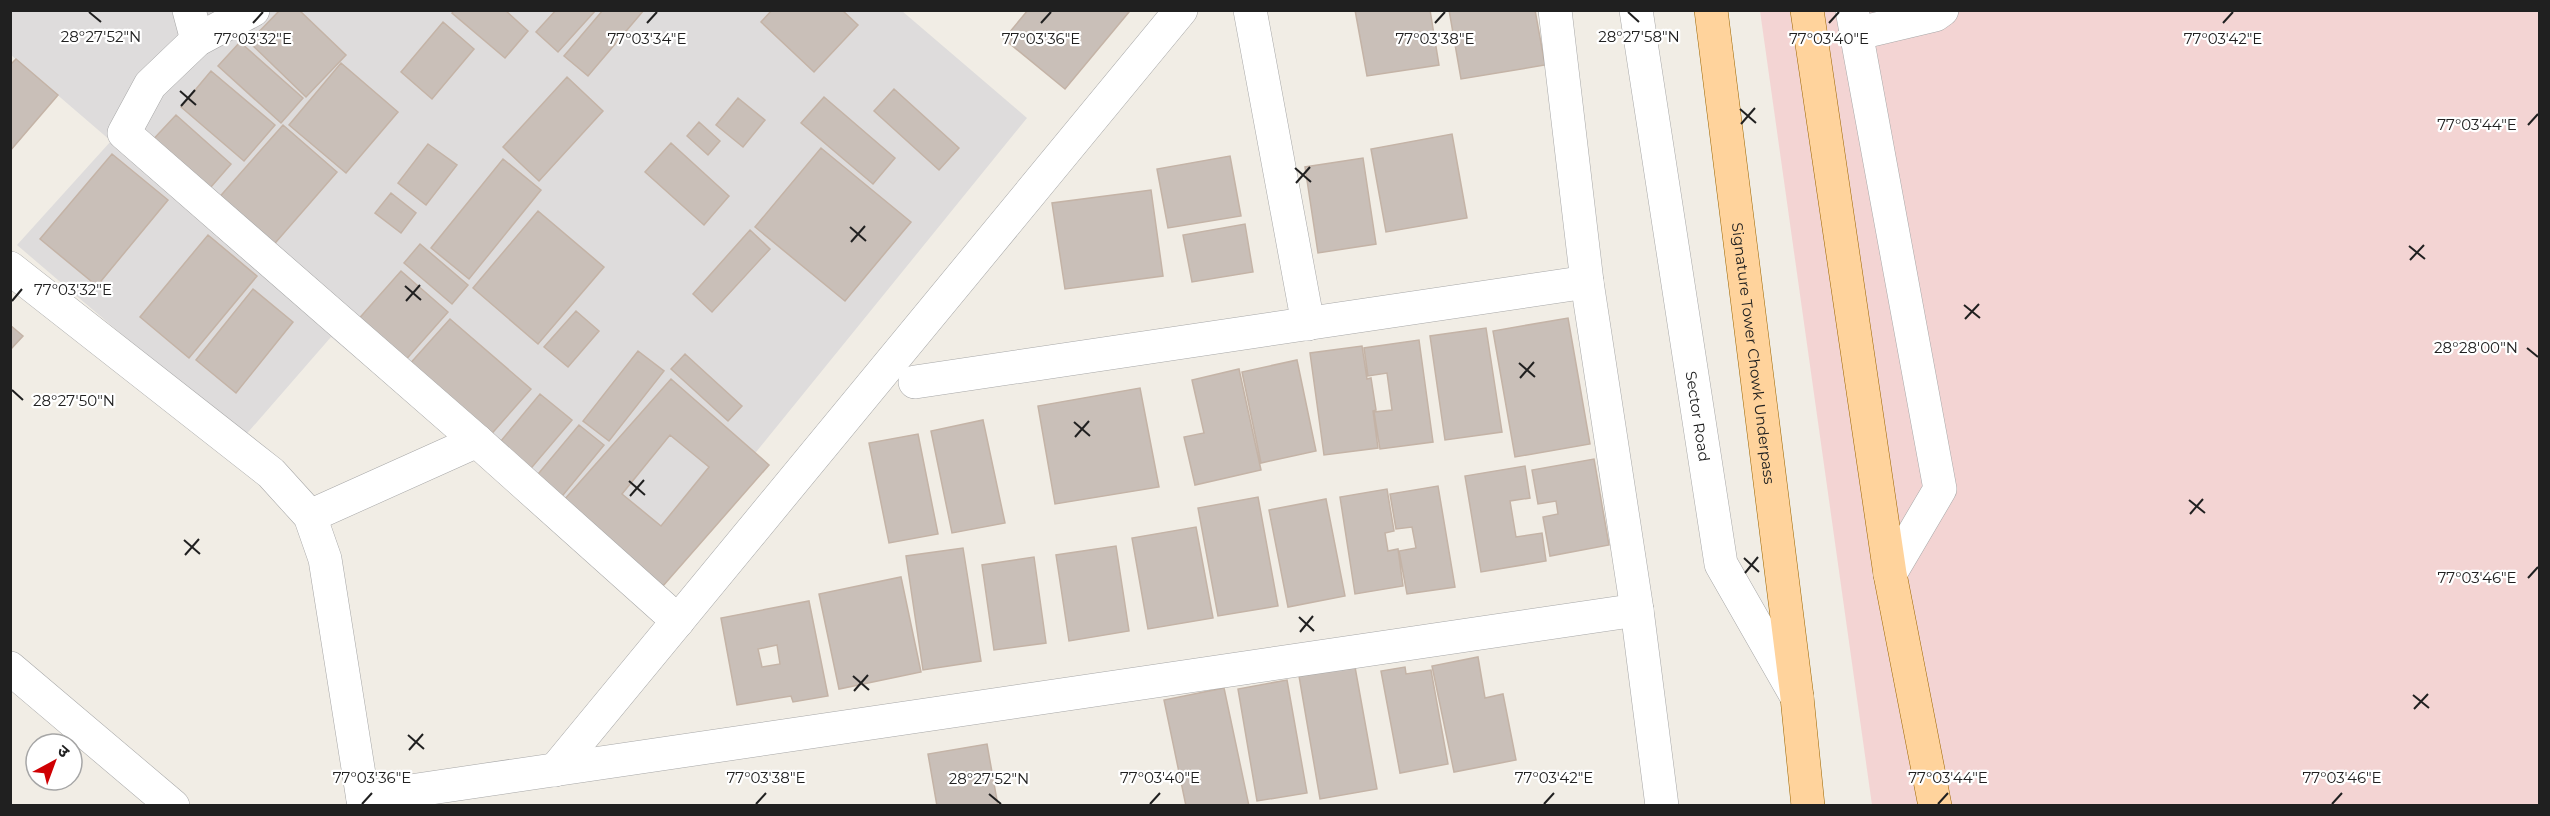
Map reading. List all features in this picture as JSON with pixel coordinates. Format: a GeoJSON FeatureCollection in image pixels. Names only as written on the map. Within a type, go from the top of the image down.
{"type":"FeatureCollection","features":[{"type":"Feature","properties":{"kind":"main road","name":"Signature Tower Chowk Underpass"},"geometry":{"type":"LineString","coordinates":[[1711,10],[1797,697]]}},
{"type":"Feature","properties":{"kind":"main road"},"geometry":{"type":"LineString","coordinates":[[1807,10],[1890,574],[1935,806]]}},
{"type":"Feature","properties":{"kind":"main road","name":"Sector Road"},"geometry":{"type":"LineString","coordinates":[[1797,697],[1808,806]]}},
{"type":"Feature","properties":{"kind":"street"},"geometry":{"type":"LineString","coordinates":[[253,10],[193,25],[150,85],[124,133],[477,441],[678,621]]}},
{"type":"Feature","properties":{"kind":"street"},"geometry":{"type":"LineString","coordinates":[[555,770],[1181,10]]}},
{"type":"Feature","properties":{"kind":"street"},"geometry":{"type":"LineString","coordinates":[[1250,10],[1308,324]]}},
{"type":"Feature","properties":{"kind":"street"},"geometry":{"type":"LineString","coordinates":[[1555,10],[1587,282],[1637,610],[1662,806]]}},
{"type":"Feature","properties":{"kind":"street","name":"Sector Road"},"geometry":{"type":"LineString","coordinates":[[1636,10],[1721,564],[1797,697]]}},
{"type":"Feature","properties":{"kind":"street"},"geometry":{"type":"LineString","coordinates":[[1890,574],[1940,489],[1853,22],[1935,15],[1942,10]]}},
{"type":"Feature","properties":{"kind":"street"},"geometry":{"type":"LineString","coordinates":[[10,268],[271,473],[310,516],[325,559],[363,802],[555,770],[1637,610]]}},
{"type":"Feature","properties":{"kind":"street"},"geometry":{"type":"LineString","coordinates":[[915,382],[1587,282]]}},
{"type":"Feature","properties":{"kind":"street"},"geometry":{"type":"LineString","coordinates":[[310,516],[477,441]]}},
{"type":"Feature","properties":{"kind":"street"},"geometry":{"type":"LineString","coordinates":[[10,668],[173,806]]}},
{"type":"Feature","properties":{"kind":"shaded area"},"geometry":{"type":"Polygon","coordinates":[[[11,11],[902,11],[1027,118],[641,594],[331,337],[243,438],[17,245],[111,141],[11,55],[11,11]]]}},
{"type":"Feature","properties":{"kind":"shaded area"},"geometry":{"type":"Polygon","coordinates":[[[1760,11],[2539,11],[2539,805],[1872,805],[1760,11]]]}},
{"type":"Feature","properties":{"kind":"building"},"geometry":{"type":"Polygon","coordinates":[[[280,10],[299,10],[346,55],[306,97],[249,42],[280,10]]]}},
{"type":"Feature","properties":{"kind":"building"},"geometry":{"type":"Polygon","coordinates":[[[454,10],[505,10],[528,31],[505,58],[452,13],[454,10]]]}},
{"type":"Feature","properties":{"kind":"building"},"geometry":{"type":"Polygon","coordinates":[[[556,10],[596,10],[558,52],[536,32],[556,10]]]}},
{"type":"Feature","properties":{"kind":"building"},"geometry":{"type":"Polygon","coordinates":[[[603,10],[644,10],[588,76],[564,56],[603,10]]]}},
{"type":"Feature","properties":{"kind":"building"},"geometry":{"type":"Polygon","coordinates":[[[772,10],[842,10],[858,25],[814,72],[761,22],[772,10]]]}},
{"type":"Feature","properties":{"kind":"building"},"geometry":{"type":"Polygon","coordinates":[[[1028,10],[1127,10],[1129,12],[1065,89],[1004,39],[1028,10]]]}},
{"type":"Feature","properties":{"kind":"building"},"geometry":{"type":"Polygon","coordinates":[[[1355,10],[1430,10],[1439,65],[1367,76],[1355,10]]]}},
{"type":"Feature","properties":{"kind":"building"},"geometry":{"type":"Polygon","coordinates":[[[1449,10],[1535,10],[1545,65],[1461,79],[1449,10]]]}},
{"type":"Feature","properties":{"kind":"building"},"geometry":{"type":"Polygon","coordinates":[[[443,22],[474,49],[432,99],[401,72],[443,22]]]}},
{"type":"Feature","properties":{"kind":"building"},"geometry":{"type":"Polygon","coordinates":[[[240,42],[303,98],[281,123],[218,66],[240,42]]]}},
{"type":"Feature","properties":{"kind":"building"},"geometry":{"type":"Polygon","coordinates":[[[16,59],[58,95],[10,151],[10,65],[16,59]]]}},
{"type":"Feature","properties":{"kind":"building"},"geometry":{"type":"Polygon","coordinates":[[[341,63],[398,112],[346,173],[289,125],[341,63]]]}},
{"type":"Feature","properties":{"kind":"building"},"geometry":{"type":"Polygon","coordinates":[[[211,71],[275,125],[244,161],[181,107],[211,71]]]}},
{"type":"Feature","properties":{"kind":"building"},"geometry":{"type":"Polygon","coordinates":[[[567,77],[603,111],[539,181],[503,147],[567,77]]]}},
{"type":"Feature","properties":{"kind":"building"},"geometry":{"type":"Polygon","coordinates":[[[894,89],[959,148],[939,170],[874,111],[894,89]]]}},
{"type":"Feature","properties":{"kind":"building"},"geometry":{"type":"Polygon","coordinates":[[[824,97],[895,158],[873,184],[801,123],[824,97]]]}},
{"type":"Feature","properties":{"kind":"building"},"geometry":{"type":"Polygon","coordinates":[[[738,98],[765,120],[743,147],[716,125],[738,98]]]}},
{"type":"Feature","properties":{"kind":"building"},"geometry":{"type":"Polygon","coordinates":[[[176,115],[231,164],[204,195],[148,145],[176,115]]]}},
{"type":"Feature","properties":{"kind":"building"},"geometry":{"type":"Polygon","coordinates":[[[699,122],[720,141],[708,155],[687,136],[699,122]]]}},
{"type":"Feature","properties":{"kind":"building"},"geometry":{"type":"Polygon","coordinates":[[[283,125],[337,172],[270,249],[216,201],[283,125]]]}},
{"type":"Feature","properties":{"kind":"building"},"geometry":{"type":"Polygon","coordinates":[[[1452,134],[1467,218],[1386,232],[1371,149],[1452,134]]]}},
{"type":"Feature","properties":{"kind":"building"},"geometry":{"type":"Polygon","coordinates":[[[671,143],[729,196],[704,225],[645,172],[671,143]]]}},
{"type":"Feature","properties":{"kind":"building"},"geometry":{"type":"Polygon","coordinates":[[[428,144],[457,165],[426,205],[398,183],[428,144]]]}},
{"type":"Feature","properties":{"kind":"building"},"geometry":{"type":"Polygon","coordinates":[[[821,148],[911,222],[845,301],[755,227],[821,148]]]}},
{"type":"Feature","properties":{"kind":"building"},"geometry":{"type":"Polygon","coordinates":[[[112,154],[168,200],[97,286],[40,239],[112,154]]]}},
{"type":"Feature","properties":{"kind":"building"},"geometry":{"type":"Polygon","coordinates":[[[1230,156],[1241,216],[1168,228],[1157,169],[1230,156]]]}},
{"type":"Feature","properties":{"kind":"building"},"geometry":{"type":"Polygon","coordinates":[[[1363,158],[1376,244],[1318,253],[1305,167],[1363,158]]]}},
{"type":"Feature","properties":{"kind":"building"},"geometry":{"type":"Polygon","coordinates":[[[503,159],[541,190],[469,279],[431,248],[503,159]]]}},
{"type":"Feature","properties":{"kind":"building"},"geometry":{"type":"Polygon","coordinates":[[[1151,190],[1163,276],[1065,289],[1052,203],[1151,190]]]}},
{"type":"Feature","properties":{"kind":"building"},"geometry":{"type":"Polygon","coordinates":[[[391,193],[416,213],[401,233],[375,213],[391,193]]]}},
{"type":"Feature","properties":{"kind":"building"},"geometry":{"type":"Polygon","coordinates":[[[538,211],[604,267],[538,344],[473,288],[538,211]]]}},
{"type":"Feature","properties":{"kind":"building"},"geometry":{"type":"Polygon","coordinates":[[[1245,224],[1253,272],[1192,282],[1183,235],[1245,224]]]}},
{"type":"Feature","properties":{"kind":"building"},"geometry":{"type":"Polygon","coordinates":[[[750,230],[770,249],[712,312],[693,294],[750,230]]]}},
{"type":"Feature","properties":{"kind":"building"},"geometry":{"type":"Polygon","coordinates":[[[208,235],[257,276],[189,358],[140,317],[208,235]]]}},
{"type":"Feature","properties":{"kind":"building"},"geometry":{"type":"Polygon","coordinates":[[[420,244],[468,285],[452,304],[404,263],[420,244]]]}},
{"type":"Feature","properties":{"kind":"building"},"geometry":{"type":"Polygon","coordinates":[[[401,271],[448,312],[403,363],[356,322],[401,271]]]}},
{"type":"Feature","properties":{"kind":"building"},"geometry":{"type":"Polygon","coordinates":[[[253,289],[293,322],[236,393],[196,360],[253,289]]]}},
{"type":"Feature","properties":{"kind":"building"},"geometry":{"type":"Polygon","coordinates":[[[576,311],[599,331],[568,367],[544,347],[576,311]]]}},
{"type":"Feature","properties":{"kind":"building"},"geometry":{"type":"Polygon","coordinates":[[[1568,318],[1590,444],[1515,457],[1493,331],[1568,318]]]}},
{"type":"Feature","properties":{"kind":"building"},"geometry":{"type":"Polygon","coordinates":[[[450,319],[531,389],[488,438],[407,367],[450,319]]]}},
{"type":"Feature","properties":{"kind":"building"},"geometry":{"type":"Polygon","coordinates":[[[10,325],[23,336],[10,350],[10,325]]]}},
{"type":"Feature","properties":{"kind":"building"},"geometry":{"type":"Polygon","coordinates":[[[1486,328],[1502,432],[1445,440],[1430,336],[1486,328]]]}},
{"type":"Feature","properties":{"kind":"building"},"geometry":{"type":"Polygon","coordinates":[[[1419,340],[1433,442],[1380,449],[1374,412],[1392,410],[1387,373],[1368,376],[1364,348],[1419,340]]]}},
{"type":"Feature","properties":{"kind":"building"},"geometry":{"type":"Polygon","coordinates":[[[1362,346],[1367,379],[1371,378],[1378,448],[1324,455],[1310,353],[1362,346]]]}},
{"type":"Feature","properties":{"kind":"building"},"geometry":{"type":"Polygon","coordinates":[[[638,351],[664,371],[609,441],[583,421],[638,351]]]}},
{"type":"Feature","properties":{"kind":"building"},"geometry":{"type":"Polygon","coordinates":[[[685,354],[742,406],[728,421],[671,369],[685,354]]]}},
{"type":"Feature","properties":{"kind":"building"},"geometry":{"type":"Polygon","coordinates":[[[1297,360],[1316,451],[1261,463],[1242,372],[1297,360]]]}},
{"type":"Feature","properties":{"kind":"building"},"geometry":{"type":"Polygon","coordinates":[[[1239,369],[1261,470],[1195,485],[1184,437],[1204,433],[1192,380],[1239,369]]]}},
{"type":"Feature","properties":{"kind":"building"},"geometry":{"type":"Polygon","coordinates":[[[671,379],[769,465],[663,586],[564,500],[671,379]]]}},
{"type":"Feature","properties":{"kind":"building"},"geometry":{"type":"Polygon","coordinates":[[[1140,388],[1159,487],[1055,504],[1038,406],[1140,388]]]}},
{"type":"Feature","properties":{"kind":"building"},"geometry":{"type":"Polygon","coordinates":[[[540,394],[572,420],[527,473],[496,447],[540,394]]]}},
{"type":"Feature","properties":{"kind":"building"},"geometry":{"type":"Polygon","coordinates":[[[983,420],[1005,523],[952,533],[931,431],[983,420]]]}},
{"type":"Feature","properties":{"kind":"building"},"geometry":{"type":"Polygon","coordinates":[[[579,425],[604,445],[559,500],[534,479],[579,425]]]}},
{"type":"Feature","properties":{"kind":"building"},"geometry":{"type":"Polygon","coordinates":[[[918,434],[938,534],[889,543],[869,443],[918,434]]]}},
{"type":"Feature","properties":{"kind":"building"},"geometry":{"type":"Polygon","coordinates":[[[670,435],[709,467],[661,526],[622,494],[670,435]]]}},
{"type":"Feature","properties":{"kind":"building"},"geometry":{"type":"Polygon","coordinates":[[[1594,459],[1609,545],[1550,556],[1543,517],[1558,514],[1556,501],[1538,504],[1532,470],[1594,459]]]}},
{"type":"Feature","properties":{"kind":"building"},"geometry":{"type":"Polygon","coordinates":[[[1525,466],[1530,498],[1510,501],[1516,537],[1542,533],[1546,561],[1481,572],[1465,476],[1525,466]]]}},
{"type":"Feature","properties":{"kind":"building"},"geometry":{"type":"Polygon","coordinates":[[[1438,486],[1455,587],[1407,594],[1399,551],[1416,548],[1412,527],[1396,529],[1390,494],[1438,486]]]}},
{"type":"Feature","properties":{"kind":"building"},"geometry":{"type":"Polygon","coordinates":[[[1387,489],[1394,531],[1385,533],[1388,551],[1398,549],[1403,586],[1355,594],[1340,497],[1387,489]]]}},
{"type":"Feature","properties":{"kind":"building"},"geometry":{"type":"Polygon","coordinates":[[[1258,497],[1278,606],[1218,616],[1198,508],[1258,497]]]}},
{"type":"Feature","properties":{"kind":"building"},"geometry":{"type":"Polygon","coordinates":[[[1326,499],[1345,596],[1288,607],[1269,510],[1326,499]]]}},
{"type":"Feature","properties":{"kind":"building"},"geometry":{"type":"Polygon","coordinates":[[[1196,527],[1213,618],[1148,629],[1132,538],[1196,527]]]}},
{"type":"Feature","properties":{"kind":"building"},"geometry":{"type":"Polygon","coordinates":[[[1116,546],[1129,631],[1069,641],[1056,555],[1116,546]]]}},
{"type":"Feature","properties":{"kind":"building"},"geometry":{"type":"Polygon","coordinates":[[[963,548],[981,661],[923,670],[906,556],[963,548]]]}},
{"type":"Feature","properties":{"kind":"building"},"geometry":{"type":"Polygon","coordinates":[[[1034,557],[1046,643],[994,650],[982,565],[1034,557]]]}},
{"type":"Feature","properties":{"kind":"building"},"geometry":{"type":"Polygon","coordinates":[[[901,577],[921,672],[839,689],[819,594],[901,577]]]}},
{"type":"Feature","properties":{"kind":"building"},"geometry":{"type":"Polygon","coordinates":[[[809,601],[828,696],[793,702],[791,696],[737,705],[721,618],[809,601]],[[777,645],[758,649],[762,667],[780,664],[777,645]]]}},
{"type":"Feature","properties":{"kind":"building"},"geometry":{"type":"Polygon","coordinates":[[[1478,657],[1485,698],[1503,694],[1516,760],[1454,772],[1432,666],[1478,657]]]}},
{"type":"Feature","properties":{"kind":"building"},"geometry":{"type":"Polygon","coordinates":[[[1355,667],[1377,789],[1320,799],[1299,676],[1355,667]]]}},
{"type":"Feature","properties":{"kind":"building"},"geometry":{"type":"Polygon","coordinates":[[[1405,667],[1406,674],[1431,670],[1448,764],[1400,773],[1381,671],[1405,667]]]}},
{"type":"Feature","properties":{"kind":"building"},"geometry":{"type":"Polygon","coordinates":[[[1287,680],[1307,793],[1257,801],[1238,689],[1287,680]]]}},
{"type":"Feature","properties":{"kind":"building"},"geometry":{"type":"Polygon","coordinates":[[[1224,688],[1249,806],[1186,806],[1164,700],[1224,688]]]}},
{"type":"Feature","properties":{"kind":"building"},"geometry":{"type":"Polygon","coordinates":[[[987,744],[998,806],[937,806],[928,754],[987,744]]]}}]}
